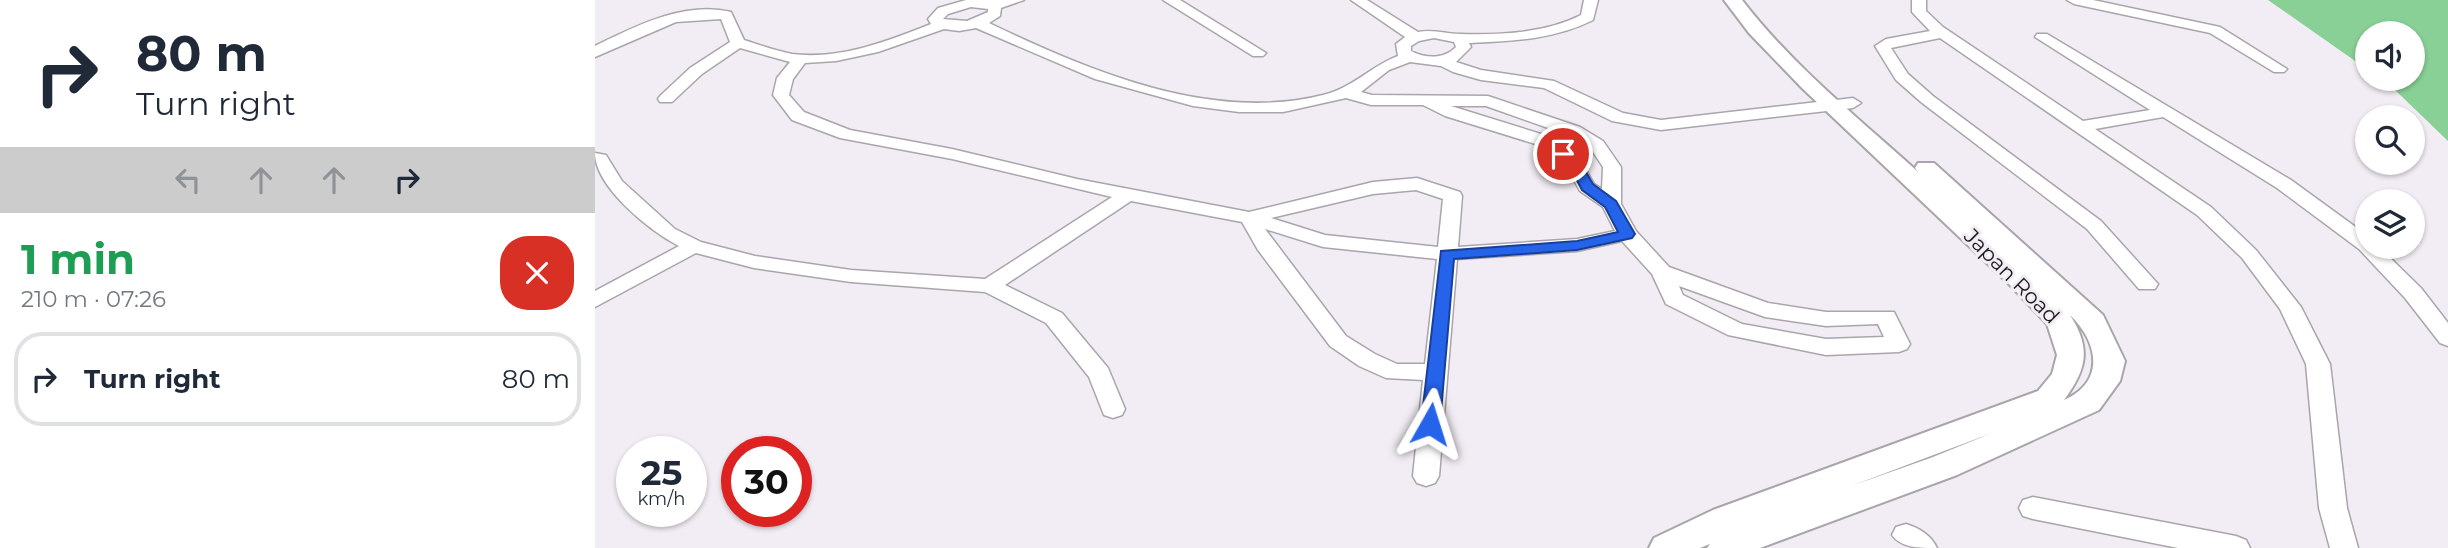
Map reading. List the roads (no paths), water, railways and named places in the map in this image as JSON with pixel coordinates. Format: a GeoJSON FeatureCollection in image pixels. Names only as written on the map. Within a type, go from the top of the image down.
{"type":"FeatureCollection","features":[{"type":"Feature","properties":{"kind":"main road","name":"Japan Road"},"geometry":{"type":"LineString","coordinates":[[1725,548],[1945,466],[2088,402],[2105,381],[2111,361],[2094,321],[1755,29],[1733,0]]}},
{"type":"Feature","properties":{"kind":"main road","name":"Japan Road"},"geometry":{"type":"LineString","coordinates":[[1667,548],[1725,520],[2049,399],[2066,376],[2071,355],[2060,321],[1843,104],[1750,0]]}},
{"type":"Feature","properties":{"kind":"street"},"geometry":{"type":"LineString","coordinates":[[941,25],[935,19],[948,4],[994,6],[1017,0]]}},
{"type":"Feature","properties":{"kind":"street"},"geometry":{"type":"LineString","coordinates":[[1170,0],[1258,52]]}},
{"type":"Feature","properties":{"kind":"street"},"geometry":{"type":"LineString","coordinates":[[1358,0],[1415,37]]}},
{"type":"Feature","properties":{"kind":"street"},"geometry":{"type":"LineString","coordinates":[[1459,39],[1464,47],[1463,51],[1442,60],[1424,61],[1404,53],[1403,44],[1415,37],[1443,34],[1459,39],[1536,35],[1571,27],[1588,17],[1591,0]]}},
{"type":"Feature","properties":{"kind":"street"},"geometry":{"type":"LineString","coordinates":[[1919,0],[1919,12],[1943,33],[2204,211],[2249,254],[2290,307],[2318,364],[2333,508],[2344,548]]}},
{"type":"Feature","properties":{"kind":"street"},"geometry":{"type":"LineString","coordinates":[[2074,0],[2164,17],[2215,30],[2279,69]]}},
{"type":"Feature","properties":{"kind":"street"},"geometry":{"type":"LineString","coordinates":[[595,52],[653,23],[707,13],[726,15],[738,43],[776,55],[801,59],[872,48],[904,40],[941,25],[977,23],[992,16],[996,9],[994,6]]}},
{"type":"Feature","properties":{"kind":"street"},"geometry":{"type":"LineString","coordinates":[[977,23],[1078,69],[1166,93],[1240,108],[1289,108],[1346,93],[1384,67],[1409,57]]}},
{"type":"Feature","properties":{"kind":"street"},"geometry":{"type":"LineString","coordinates":[[1943,33],[1882,46],[1902,78],[2094,225],[2147,284]]}},
{"type":"Feature","properties":{"kind":"street"},"geometry":{"type":"LineString","coordinates":[[2042,37],[2284,184],[2355,237]]}},
{"type":"Feature","properties":{"kind":"street"},"geometry":{"type":"LineString","coordinates":[[666,99],[696,71],[738,43]]}},
{"type":"Feature","properties":{"kind":"street"},"geometry":{"type":"LineString","coordinates":[[801,59],[785,78],[781,95],[798,116],[846,134],[1128,195],[1249,218],[1323,241],[1447,254],[1577,245],[1627,234]]}},
{"type":"Feature","properties":{"kind":"street"},"geometry":{"type":"LineString","coordinates":[[1442,60],[1458,69],[1481,75],[1548,84],[1618,117],[1661,125],[1843,104]]}},
{"type":"Feature","properties":{"kind":"street"},"geometry":{"type":"LineString","coordinates":[[1346,93],[1371,100],[1488,101],[1574,131],[1597,145],[1612,167],[1611,204]]}},
{"type":"Feature","properties":{"kind":"street"},"geometry":{"type":"LineString","coordinates":[[1429,102],[1451,113],[1551,143],[1575,165],[1587,187],[1611,204],[1627,234],[1663,272],[1674,299],[1737,330],[1826,346],[1899,344],[1886,317],[1826,319],[1765,310],[1663,272]]}},
{"type":"Feature","properties":{"kind":"street"},"geometry":{"type":"LineString","coordinates":[[2081,127],[2165,112]]}},
{"type":"Feature","properties":{"kind":"street"},"geometry":{"type":"LineString","coordinates":[[595,158],[600,159],[615,184],[668,233],[694,246],[754,261],[851,276],[989,286],[1054,318],[1100,374],[1113,409]]}},
{"type":"Feature","properties":{"kind":"street"},"geometry":{"type":"LineString","coordinates":[[1249,218],[1373,188],[1417,184],[1453,196],[1426,476]]}},
{"type":"Feature","properties":{"kind":"street"},"geometry":{"type":"LineString","coordinates":[[989,286],[1128,195]]}},
{"type":"Feature","properties":{"kind":"street"},"geometry":{"type":"LineString","coordinates":[[1249,218],[1265,247],[1338,341],[1367,360],[1394,372],[1436,372]]}},
{"type":"Feature","properties":{"kind":"street"},"geometry":{"type":"LineString","coordinates":[[595,300],[694,246]]}},
{"type":"Feature","properties":{"kind":"street"},"geometry":{"type":"LineString","coordinates":[[2380,259],[2413,293],[2448,338]]}},
{"type":"Feature","properties":{"kind":"street"},"geometry":{"type":"LineString","coordinates":[[2033,508],[2236,548]]}}]}
